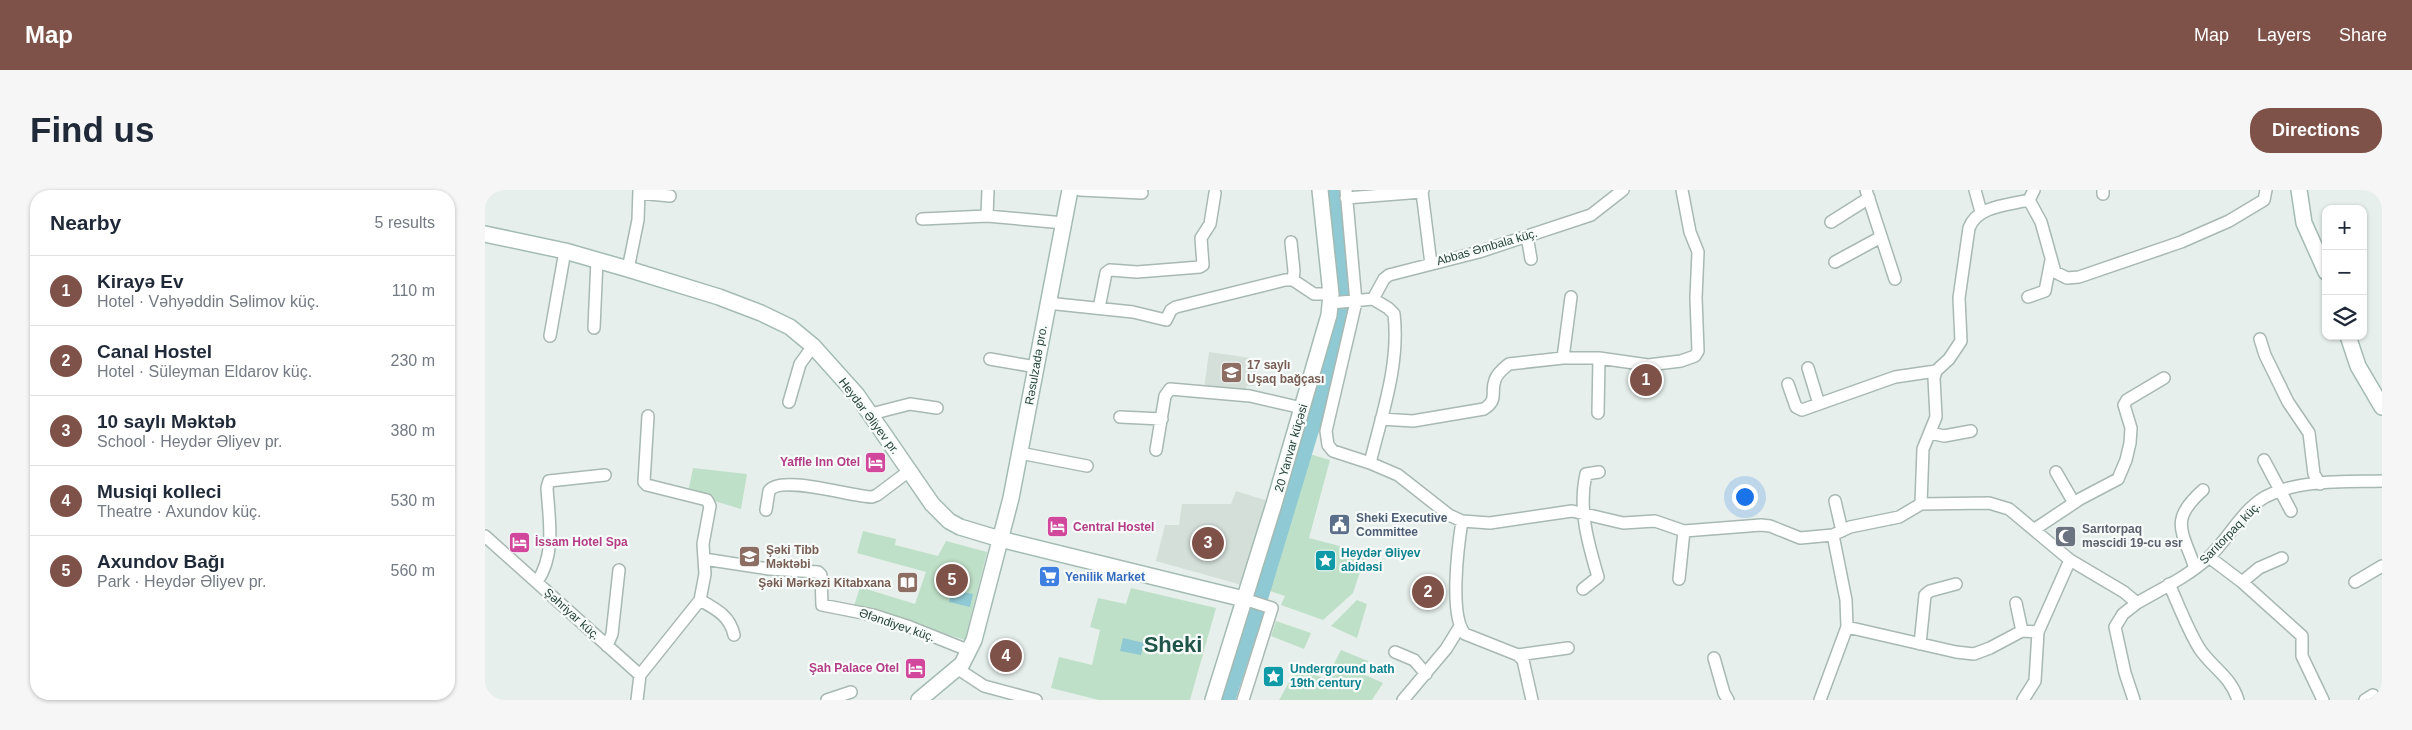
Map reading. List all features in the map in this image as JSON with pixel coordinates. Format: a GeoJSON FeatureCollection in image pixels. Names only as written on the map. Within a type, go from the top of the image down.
{"type":"FeatureCollection","features":[{"type":"Feature","properties":{"kind":"main road","name":"Rəsulzadə pro."},"geometry":{"type":"LineString","coordinates":[[919,700],[958,669],[970,651],[1021,453],[1047,303],[1070,190]]}},
{"type":"Feature","properties":{"kind":"main road","name":"20 Yanvar küçəsi"},"geometry":{"type":"LineString","coordinates":[[1213,700],[1248,600],[1331,298],[1320,190]]}},
{"type":"Feature","properties":{"kind":"main road"},"geometry":{"type":"LineString","coordinates":[[2299,190],[2304,223],[2322,263]]}},
{"type":"Feature","properties":{"kind":"main road","name":"Heydər Əliyev pr."},"geometry":{"type":"LineString","coordinates":[[485,234],[565,251],[629,269],[761,313],[790,327],[813,346],[871,414],[932,504],[949,521],[974,532],[1000,539],[1248,600]]}},
{"type":"Feature","properties":{"kind":"main road"},"geometry":{"type":"LineString","coordinates":[[2350,340],[2358,366],[2382,408]]}},
{"type":"Feature","properties":{"kind":"street"},"geometry":{"type":"LineString","coordinates":[[987,216],[988,190]]}},
{"type":"Feature","properties":{"kind":"street"},"geometry":{"type":"LineString","coordinates":[[1080,190],[1141,193]]}},
{"type":"Feature","properties":{"kind":"street","name":"Abbas Əmbala küç."},"geometry":{"type":"LineString","coordinates":[[1373,299],[1389,275],[1479,252],[1591,215],[1623,190]]}},
{"type":"Feature","properties":{"kind":"street"},"geometry":{"type":"LineString","coordinates":[[1381,418],[1413,421],[1484,409],[1491,404],[1494,398],[1495,380],[1509,364],[1563,358],[1599,358],[1648,365],[1681,361],[1695,356],[1698,351],[1696,298],[1698,252],[1690,232],[1682,190]]}},
{"type":"Feature","properties":{"kind":"street"},"geometry":{"type":"LineString","coordinates":[[1975,190],[1981,212]]}},
{"type":"Feature","properties":{"kind":"street"},"geometry":{"type":"LineString","coordinates":[[1921,504],[1921,461],[1923,448],[1936,417],[1934,378],[1936,371],[1949,359],[1961,341],[1959,298],[1964,257],[1972,220],[1981,212],[2031,195],[2041,222],[2055,272],[2067,278],[2079,277],[2181,242],[2229,220],[2264,200],[2266,190]]}},
{"type":"Feature","properties":{"kind":"street"},"geometry":{"type":"LineString","coordinates":[[629,269],[638,220],[639,191],[670,196]]}},
{"type":"Feature","properties":{"kind":"street"},"geometry":{"type":"LineString","coordinates":[[1431,264],[1423,191],[1346,194],[1356,302],[1326,431],[1328,445],[1340,455],[1370,462],[1398,475],[1449,515],[1462,521],[1490,524],[1555,512],[1583,513],[1605,521],[1623,524],[1655,521],[1684,531],[1761,525],[1770,526],[1800,538],[1838,533],[1865,523],[1899,517],[1921,504],[1989,503],[2009,509],[2070,560],[2124,592],[2137,603]]}},
{"type":"Feature","properties":{"kind":"street"},"geometry":{"type":"LineString","coordinates":[[1099,308],[1107,273],[1110,270],[1137,272],[1200,267],[1203,265],[1201,238],[1210,224],[1215,193]]}},
{"type":"Feature","properties":{"kind":"street"},"geometry":{"type":"LineString","coordinates":[[1831,222],[1867,194],[1895,279]]}},
{"type":"Feature","properties":{"kind":"street"},"geometry":{"type":"LineString","coordinates":[[922,219],[987,216],[1064,223]]}},
{"type":"Feature","properties":{"kind":"street"},"geometry":{"type":"LineString","coordinates":[[1527,236],[1531,259]]}},
{"type":"Feature","properties":{"kind":"street"},"geometry":{"type":"LineString","coordinates":[[1835,262],[1881,237]]}},
{"type":"Feature","properties":{"kind":"street"},"geometry":{"type":"LineString","coordinates":[[1291,242],[1293,280]]}},
{"type":"Feature","properties":{"kind":"street"},"geometry":{"type":"LineString","coordinates":[[550,336],[565,251]]}},
{"type":"Feature","properties":{"kind":"street"},"geometry":{"type":"LineString","coordinates":[[2027,297],[2045,291],[2049,262],[2052,259]]}},
{"type":"Feature","properties":{"kind":"street"},"geometry":{"type":"LineString","coordinates":[[594,328],[597,260]]}},
{"type":"Feature","properties":{"kind":"street"},"geometry":{"type":"LineString","coordinates":[[1047,303],[1099,308],[1166,320],[1171,310],[1176,307],[1285,280],[1293,280],[1314,294],[1331,298],[1356,302],[1373,299],[1388,308],[1394,314],[1395,321],[1394,361],[1370,462]]}},
{"type":"Feature","properties":{"kind":"street"},"geometry":{"type":"LineString","coordinates":[[1563,358],[1571,297]]}},
{"type":"Feature","properties":{"kind":"street"},"geometry":{"type":"LineString","coordinates":[[2260,339],[2265,355],[2288,402],[2309,433],[2314,474],[2320,484]]}},
{"type":"Feature","properties":{"kind":"street"},"geometry":{"type":"LineString","coordinates":[[789,402],[800,364],[813,346]]}},
{"type":"Feature","properties":{"kind":"street"},"geometry":{"type":"LineString","coordinates":[[1598,413],[1599,358]]}},
{"type":"Feature","properties":{"kind":"street"},"geometry":{"type":"LineString","coordinates":[[990,359],[1036,368]]}},
{"type":"Feature","properties":{"kind":"street"},"geometry":{"type":"LineString","coordinates":[[1808,368],[1819,404]]}},
{"type":"Feature","properties":{"kind":"street"},"geometry":{"type":"LineString","coordinates":[[1788,384],[1796,407],[1802,410],[1895,377],[1936,371]]}},
{"type":"Feature","properties":{"kind":"street"},"geometry":{"type":"LineString","coordinates":[[2035,529],[2074,503],[2118,479],[2126,460],[2130,443],[2131,428],[2124,405],[2127,400],[2164,378]]}},
{"type":"Feature","properties":{"kind":"street"},"geometry":{"type":"LineString","coordinates":[[1156,450],[1165,396],[1171,389],[1251,396],[1302,408]]}},
{"type":"Feature","properties":{"kind":"street"},"geometry":{"type":"LineString","coordinates":[[871,414],[910,404],[937,408]]}},
{"type":"Feature","properties":{"kind":"street"},"geometry":{"type":"LineString","coordinates":[[637,700],[640,675],[700,600],[705,574],[703,544],[710,503],[707,500],[647,486],[644,482],[648,416]]}},
{"type":"Feature","properties":{"kind":"street"},"geometry":{"type":"LineString","coordinates":[[1120,417],[1162,419]]}},
{"type":"Feature","properties":{"kind":"street"},"geometry":{"type":"LineString","coordinates":[[1930,433],[1944,436],[1971,431]]}},
{"type":"Feature","properties":{"kind":"street"},"geometry":{"type":"LineString","coordinates":[[1021,453],[1087,466]]}},
{"type":"Feature","properties":{"kind":"street"},"geometry":{"type":"LineString","coordinates":[[2264,460],[2291,511]]}},
{"type":"Feature","properties":{"kind":"street"},"geometry":{"type":"LineString","coordinates":[[766,510],[769,491],[777,485],[791,485],[872,497],[909,471]]}},
{"type":"Feature","properties":{"kind":"street"},"geometry":{"type":"LineString","coordinates":[[1583,589],[1598,577],[1583,513],[1586,474],[1599,472]]}},
{"type":"Feature","properties":{"kind":"street"},"geometry":{"type":"LineString","coordinates":[[2057,472],[2074,503]]}},
{"type":"Feature","properties":{"kind":"street"},"geometry":{"type":"LineString","coordinates":[[537,582],[545,571],[549,556],[547,488],[549,480],[605,475]]}},
{"type":"Feature","properties":{"kind":"street","name":"Sarıtorpaq küç."},"geometry":{"type":"LineString","coordinates":[[2134,700],[2125,673],[2115,626],[2123,614],[2209,557],[2251,508],[2265,498],[2279,491],[2320,484],[2382,481]]}},
{"type":"Feature","properties":{"kind":"street"},"geometry":{"type":"LineString","coordinates":[[2195,568],[2181,526],[2181,517],[2189,502],[2203,490]]}},
{"type":"Feature","properties":{"kind":"street"},"geometry":{"type":"LineString","coordinates":[[1820,700],[1847,626],[1835,501]]}},
{"type":"Feature","properties":{"kind":"street"},"geometry":{"type":"LineString","coordinates":[[1462,521],[1457,556],[1457,612],[1459,628],[1465,634],[1518,655],[1523,660],[1532,700]]}},
{"type":"Feature","properties":{"kind":"street"},"geometry":{"type":"LineString","coordinates":[[1679,580],[1684,531]]}},
{"type":"Feature","properties":{"kind":"street","name":"Şəhriyar küç."},"geometry":{"type":"LineString","coordinates":[[485,536],[640,675]]}},
{"type":"Feature","properties":{"kind":"street"},"geometry":{"type":"LineString","coordinates":[[2209,557],[2242,582],[2302,636],[2302,656],[2323,700]]}},
{"type":"Feature","properties":{"kind":"street"},"geometry":{"type":"LineString","coordinates":[[2242,582],[2259,568],[2282,558]]}},
{"type":"Feature","properties":{"kind":"street","name":"Əfəndiyev küç."},"geometry":{"type":"LineString","coordinates":[[705,559],[769,569],[812,570],[821,575],[822,605],[873,615],[910,627],[970,651]]}},
{"type":"Feature","properties":{"kind":"street"},"geometry":{"type":"LineString","coordinates":[[2023,700],[2035,681],[2038,632],[2070,560]]}},
{"type":"Feature","properties":{"kind":"street"},"geometry":{"type":"LineString","coordinates":[[2355,582],[2382,566]]}},
{"type":"Feature","properties":{"kind":"street"},"geometry":{"type":"LineString","coordinates":[[607,646],[612,634],[619,570]]}},
{"type":"Feature","properties":{"kind":"street"},"geometry":{"type":"LineString","coordinates":[[1920,644],[1925,594],[1956,584]]}},
{"type":"Feature","properties":{"kind":"street"},"geometry":{"type":"LineString","coordinates":[[2169,584],[2191,633],[2201,650],[2224,674],[2234,688],[2238,700]]}},
{"type":"Feature","properties":{"kind":"street"},"geometry":{"type":"LineString","coordinates":[[700,600],[721,612],[730,622],[734,635]]}},
{"type":"Feature","properties":{"kind":"street"},"geometry":{"type":"LineString","coordinates":[[1243,700],[1268,606],[1248,600]]}},
{"type":"Feature","properties":{"kind":"street"},"geometry":{"type":"LineString","coordinates":[[2016,603],[2021,631]]}},
{"type":"Feature","properties":{"kind":"street"},"geometry":{"type":"LineString","coordinates":[[1847,626],[1956,652],[1974,654],[1990,648],[2021,631],[2038,632]]}},
{"type":"Feature","properties":{"kind":"street"},"geometry":{"type":"LineString","coordinates":[[1403,700],[1446,649],[1459,628]]}},
{"type":"Feature","properties":{"kind":"street"},"geometry":{"type":"LineString","coordinates":[[1518,655],[1568,648]]}},
{"type":"Feature","properties":{"kind":"street"},"geometry":{"type":"LineString","coordinates":[[1395,652],[1414,660],[1426,674]]}},
{"type":"Feature","properties":{"kind":"street"},"geometry":{"type":"LineString","coordinates":[[1714,658],[1723,693],[1728,700]]}},
{"type":"Feature","properties":{"kind":"street"},"geometry":{"type":"LineString","coordinates":[[958,669],[984,686],[1036,700]]}},
{"type":"Feature","properties":{"kind":"street"},"geometry":{"type":"LineString","coordinates":[[827,700],[851,692]]}},
{"type":"Feature","properties":{"kind":"shaded area","name":"17 saylı Uşaq bağçası"},"geometry":{"type":"Polygon","coordinates":[[[1209,352],[1258,359],[1254,386],[1247,386],[1244,393],[1204,389],[1209,352]]]}},
{"type":"Feature","properties":{"kind":"shaded area"},"geometry":{"type":"Polygon","coordinates":[[[1236,491],[1268,501],[1242,585],[1156,561],[1165,525],[1179,525],[1182,504],[1231,504],[1236,491]]]}},
{"type":"Feature","properties":{"kind":"green space"},"geometry":{"type":"Polygon","coordinates":[[[1306,453],[1330,460],[1309,538],[1366,553],[1353,593],[1323,620],[1281,605],[1285,596],[1264,589],[1306,453]]]}},
{"type":"Feature","properties":{"kind":"green space"},"geometry":{"type":"Polygon","coordinates":[[[693,468],[747,474],[741,509],[688,493],[693,468]]]}},
{"type":"Feature","properties":{"kind":"green space"},"geometry":{"type":"Polygon","coordinates":[[[863,531],[896,539],[895,545],[938,556],[946,541],[987,552],[965,640],[854,606],[860,587],[915,604],[926,572],[857,553],[863,531]]]}},
{"type":"Feature","properties":{"kind":"green space"},"geometry":{"type":"Polygon","coordinates":[[[1131,588],[1216,608],[1190,700],[1099,700],[1051,688],[1059,657],[1092,665],[1100,630],[1090,627],[1098,598],[1126,604],[1131,588]]]}},
{"type":"Feature","properties":{"kind":"green space"},"geometry":{"type":"Polygon","coordinates":[[[1357,600],[1367,604],[1357,638],[1331,626],[1357,600]]]}},
{"type":"Feature","properties":{"kind":"green space"},"geometry":{"type":"Polygon","coordinates":[[[1276,621],[1311,633],[1304,649],[1271,636],[1276,621]]]}},
{"type":"Feature","properties":{"kind":"green space"},"geometry":{"type":"Polygon","coordinates":[[[1341,650],[1368,661],[1363,674],[1383,683],[1372,700],[1279,700],[1297,668],[1326,679],[1341,650]]]}},
{"type":"Feature","properties":{"kind":"water"},"geometry":{"type":"Polygon","coordinates":[[[952,590],[973,594],[970,607],[949,602],[952,590]]]}},
{"type":"Feature","properties":{"kind":"water"},"geometry":{"type":"Polygon","coordinates":[[[1123,638],[1144,643],[1141,655],[1120,651],[1123,638]]]}},
{"type":"Feature","properties":{"kind":"waterway"},"geometry":{"type":"LineString","coordinates":[[1226,700],[1253,618],[1343,321],[1344,296],[1335,190]]}},
{"type":"Feature","properties":{"kind":"place","name":"17 saylı Uşaq bağçası"},"geometry":{"type":"Point","coordinates":[1231,372]}},
{"type":"Feature","properties":{"kind":"place","name":"Kirayə Ev"},"geometry":{"type":"Point","coordinates":[1646,380]}},
{"type":"Feature","properties":{"kind":"place","name":"Yaffle Inn Otel"},"geometry":{"type":"Point","coordinates":[876,462]}},
{"type":"Feature","properties":{"kind":"place","name":"Sheki Executive Committee"},"geometry":{"type":"Point","coordinates":[1340,525]}},
{"type":"Feature","properties":{"kind":"place","name":"Central Hostel"},"geometry":{"type":"Point","coordinates":[1057,527]}},
{"type":"Feature","properties":{"kind":"place","name":"Sarıtorpaq məscidi 19-cu əsr"},"geometry":{"type":"Point","coordinates":[2066,536]}},
{"type":"Feature","properties":{"kind":"place","name":"İssam Hotel Spa"},"geometry":{"type":"Point","coordinates":[519,542]}},
{"type":"Feature","properties":{"kind":"place","name":"10 saylı Məktəb"},"geometry":{"type":"Point","coordinates":[1208,543]}},
{"type":"Feature","properties":{"kind":"place","name":"Şəki Tibb Məktəbi"},"geometry":{"type":"Point","coordinates":[750,557]}},
{"type":"Feature","properties":{"kind":"place","name":"Heydər Əliyev abidəsi"},"geometry":{"type":"Point","coordinates":[1325,560]}},
{"type":"Feature","properties":{"kind":"place","name":"Yenilik Market"},"geometry":{"type":"Point","coordinates":[1049,577]}},
{"type":"Feature","properties":{"kind":"place","name":"Axundov Bağı"},"geometry":{"type":"Point","coordinates":[952,580]}},
{"type":"Feature","properties":{"kind":"place","name":"Şəki Mərkəzi Kitabxana"},"geometry":{"type":"Point","coordinates":[907,583]}},
{"type":"Feature","properties":{"kind":"place","name":"Canal Hostel"},"geometry":{"type":"Point","coordinates":[1428,592]}},
{"type":"Feature","properties":{"kind":"place","name":"Musiqi kolleci"},"geometry":{"type":"Point","coordinates":[1006,656]}},
{"type":"Feature","properties":{"kind":"place","name":"Şah Palace Otel"},"geometry":{"type":"Point","coordinates":[915,668]}},
{"type":"Feature","properties":{"kind":"place","name":"Underground bath 19th century"},"geometry":{"type":"Point","coordinates":[1274,676]}},
{"type":"Feature","properties":{"kind":"district","name":"Sheki"},"geometry":{"type":"Point","coordinates":[1173,644]}}]}
